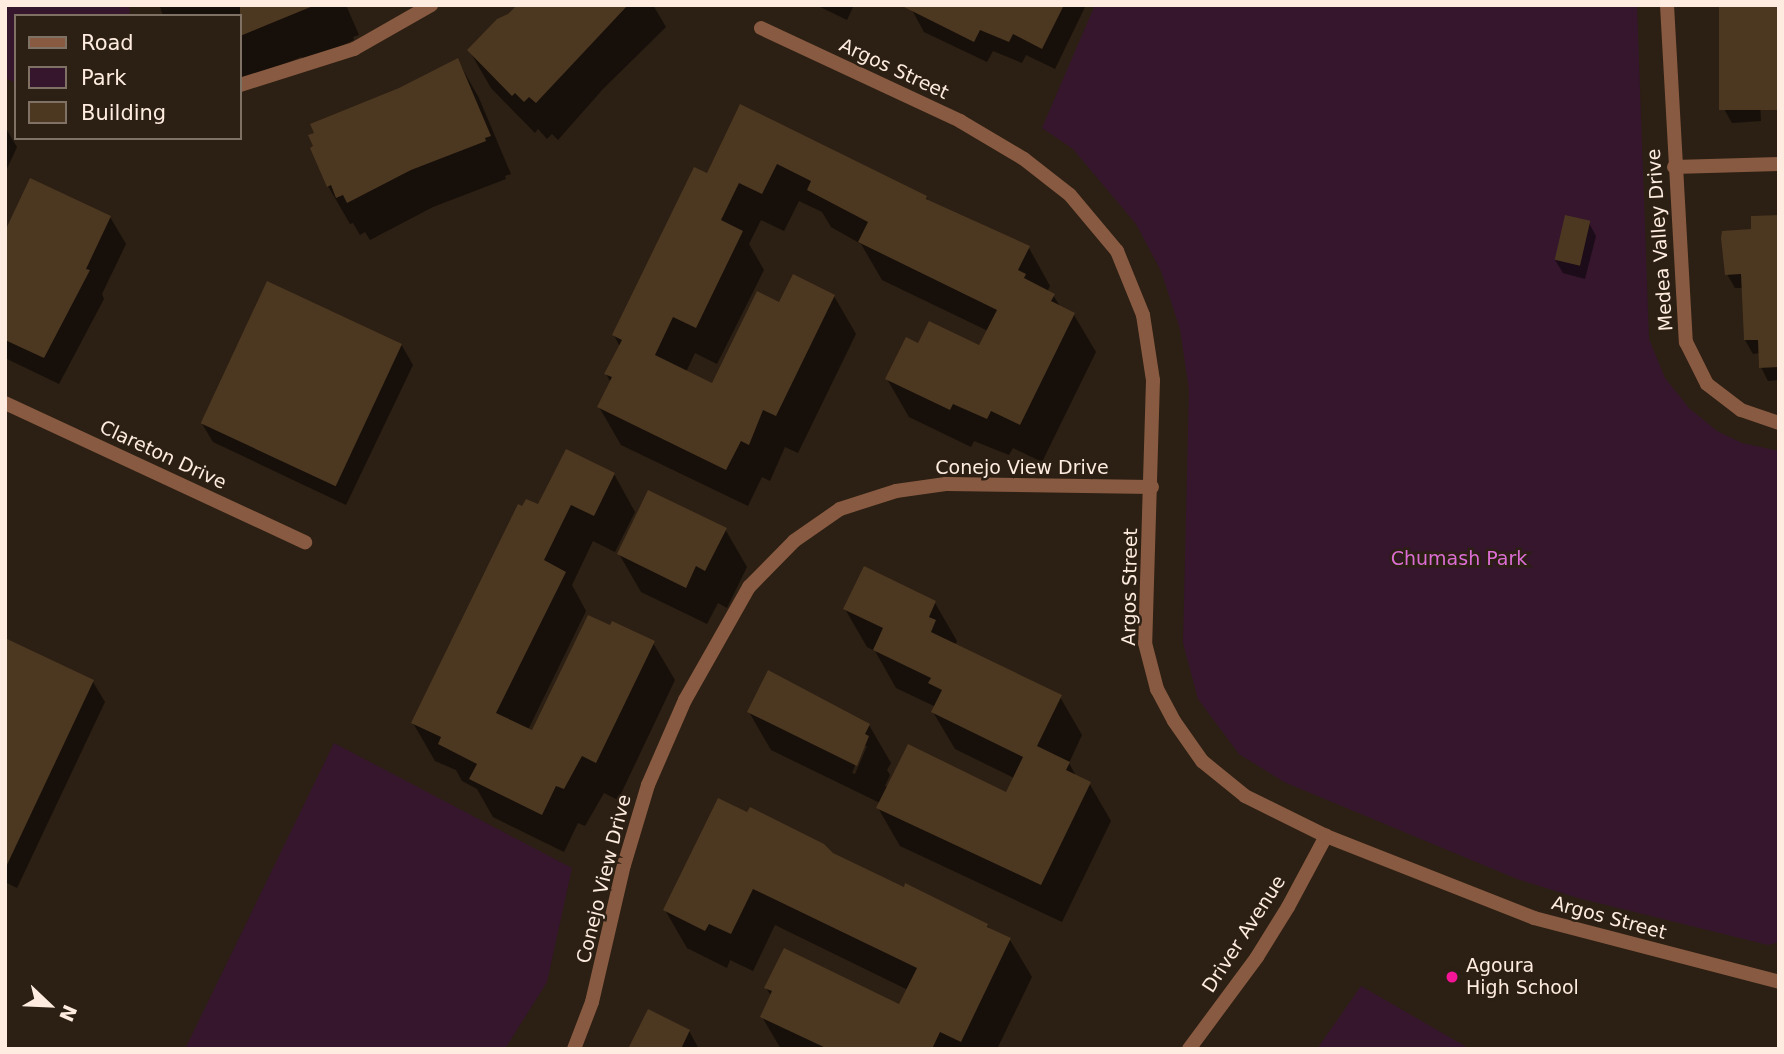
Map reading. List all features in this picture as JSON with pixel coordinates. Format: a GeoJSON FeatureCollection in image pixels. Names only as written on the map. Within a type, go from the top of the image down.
{"type":"FeatureCollection","features":[{"type":"Feature","properties":{"kind":"street"},"geometry":{"type":"LineString","coordinates":[[242,84],[354,49],[431,5]]}},
{"type":"Feature","properties":{"kind":"street","name":"Medea Valley Drive"},"geometry":{"type":"LineString","coordinates":[[1667,5],[1674,167],[1686,342],[1707,384],[1741,410],[1779,423]]}},
{"type":"Feature","properties":{"kind":"street","name":"Argos Street"},"geometry":{"type":"LineString","coordinates":[[761,28],[960,121],[1024,159],[1070,195],[1117,251],[1143,315],[1153,380],[1152,487],[1145,643],[1157,689],[1174,721],[1202,761],[1245,796],[1326,836],[1534,918],[1779,982]]}},
{"type":"Feature","properties":{"kind":"street"},"geometry":{"type":"LineString","coordinates":[[1674,167],[1779,164]]}},
{"type":"Feature","properties":{"kind":"street","name":"Clareton Drive"},"geometry":{"type":"LineString","coordinates":[[5,403],[305,542]]}},
{"type":"Feature","properties":{"kind":"street","name":"Conejo View Drive"},"geometry":{"type":"LineString","coordinates":[[574,1049],[592,1002],[624,865],[648,785],[685,700],[749,587],[794,541],[840,509],[896,491],[946,484],[1152,487]]}},
{"type":"Feature","properties":{"kind":"street","name":"Driver Avenue"},"geometry":{"type":"LineString","coordinates":[[1189,1049],[1257,957],[1288,907],[1326,836]]}},
{"type":"Feature","properties":{"kind":"green space"},"geometry":{"type":"Polygon","coordinates":[[[5,5],[129,5],[130,14],[14,14],[14,82],[5,78],[5,5]]]}},
{"type":"Feature","properties":{"kind":"green space","name":"Chumash Park"},"geometry":{"type":"Polygon","coordinates":[[[1095,5],[1637,5],[1649,339],[1665,378],[1689,408],[1717,431],[1742,443],[1779,451],[1779,942],[1768,945],[1578,898],[1517,879],[1284,782],[1239,754],[1198,699],[1183,643],[1189,390],[1180,329],[1161,271],[1136,224],[1073,149],[1042,128],[1095,5]]]}},
{"type":"Feature","properties":{"kind":"green space"},"geometry":{"type":"Polygon","coordinates":[[[334,743],[572,868],[547,982],[505,1049],[185,1049],[334,743]]]}},
{"type":"Feature","properties":{"kind":"green space"},"geometry":{"type":"Polygon","coordinates":[[[1361,986],[1470,1049],[1317,1049],[1361,986]]]}},
{"type":"Feature","properties":{"kind":"building"},"geometry":{"type":"Polygon","coordinates":[[[240,5],[313,5],[242,35],[240,5]]]}},
{"type":"Feature","properties":{"kind":"building"},"geometry":{"type":"Polygon","coordinates":[[[517,5],[628,5],[536,103],[529,97],[524,102],[515,93],[512,96],[467,50],[497,19],[508,14],[517,5]]]}},
{"type":"Feature","properties":{"kind":"building"},"geometry":{"type":"Polygon","coordinates":[[[900,5],[1064,5],[1042,49],[1013,34],[1009,42],[980,30],[974,42],[900,5]]]}},
{"type":"Feature","properties":{"kind":"building"},"geometry":{"type":"Polygon","coordinates":[[[1719,5],[1779,5],[1779,110],[1719,110],[1719,5]]]}},
{"type":"Feature","properties":{"kind":"building"},"geometry":{"type":"Polygon","coordinates":[[[458,58],[491,136],[485,138],[486,141],[411,170],[347,203],[343,195],[336,198],[331,185],[327,187],[310,148],[313,146],[308,135],[314,133],[310,124],[399,88],[458,58]]]}},
{"type":"Feature","properties":{"kind":"building"},"geometry":{"type":"Polygon","coordinates":[[[740,104],[927,196],[926,199],[1030,246],[1018,270],[1026,274],[1024,278],[1055,294],[1051,301],[1075,313],[1020,425],[991,411],[987,419],[953,404],[950,410],[885,379],[906,337],[918,343],[929,321],[979,345],[997,310],[858,242],[868,222],[807,190],[811,181],[777,164],[762,194],[739,183],[721,220],[743,231],[696,328],[673,317],[655,355],[712,383],[757,291],[779,302],[793,274],[835,295],[776,416],[763,410],[749,445],[741,441],[726,470],[597,407],[612,377],[604,374],[622,340],[612,335],[694,167],[707,173],[740,104]]]}},
{"type":"Feature","properties":{"kind":"building"},"geometry":{"type":"Polygon","coordinates":[[[30,178],[111,216],[86,269],[90,270],[44,358],[5,340],[5,231],[30,178]]]}},
{"type":"Feature","properties":{"kind":"building"},"geometry":{"type":"Polygon","coordinates":[[[1565,215],[1590,221],[1580,266],[1555,260],[1565,215]]]}},
{"type":"Feature","properties":{"kind":"building"},"geometry":{"type":"Polygon","coordinates":[[[1779,215],[1779,367],[1759,368],[1758,340],[1744,340],[1741,274],[1725,275],[1721,238],[1722,231],[1751,229],[1751,216],[1779,215]]]}},
{"type":"Feature","properties":{"kind":"building"},"geometry":{"type":"Polygon","coordinates":[[[267,281],[402,344],[336,486],[201,423],[267,281]]]}},
{"type":"Feature","properties":{"kind":"building"},"geometry":{"type":"Polygon","coordinates":[[[566,449],[615,473],[594,516],[571,505],[544,560],[566,572],[496,713],[532,730],[588,615],[610,625],[612,621],[655,641],[596,763],[582,756],[564,789],[556,786],[542,815],[469,779],[477,764],[438,744],[441,737],[411,723],[518,504],[522,506],[526,499],[538,504],[566,449]]]}},
{"type":"Feature","properties":{"kind":"building"},"geometry":{"type":"Polygon","coordinates":[[[648,490],[727,528],[705,571],[696,566],[686,588],[617,554],[648,490]]]}},
{"type":"Feature","properties":{"kind":"building"},"geometry":{"type":"Polygon","coordinates":[[[864,566],[936,601],[929,617],[936,620],[931,632],[1062,695],[1037,746],[1070,762],[1066,770],[1091,782],[1041,885],[876,808],[908,744],[1006,792],[1023,757],[931,712],[942,690],[928,683],[931,678],[873,650],[883,628],[843,609],[864,566]]]}},
{"type":"Feature","properties":{"kind":"building"},"geometry":{"type":"Polygon","coordinates":[[[5,638],[94,680],[5,869],[5,638]]]}},
{"type":"Feature","properties":{"kind":"building"},"geometry":{"type":"Polygon","coordinates":[[[768,670],[870,724],[865,734],[869,736],[857,766],[747,712],[768,670]]]}},
{"type":"Feature","properties":{"kind":"building"},"geometry":{"type":"Polygon","coordinates":[[[718,798],[747,812],[750,807],[824,844],[833,853],[904,887],[905,883],[1011,938],[961,1042],[940,1032],[932,1049],[828,1049],[760,1017],[772,991],[764,988],[784,948],[899,1004],[917,968],[753,889],[731,934],[709,924],[705,931],[663,910],[718,798]]]}},
{"type":"Feature","properties":{"kind":"building"},"geometry":{"type":"Polygon","coordinates":[[[648,1009],[690,1030],[681,1049],[628,1049],[648,1009]]]}},
{"type":"Feature","properties":{"kind":"place","name":"Agoura High School"},"geometry":{"type":"Point","coordinates":[1452,977]}}]}
